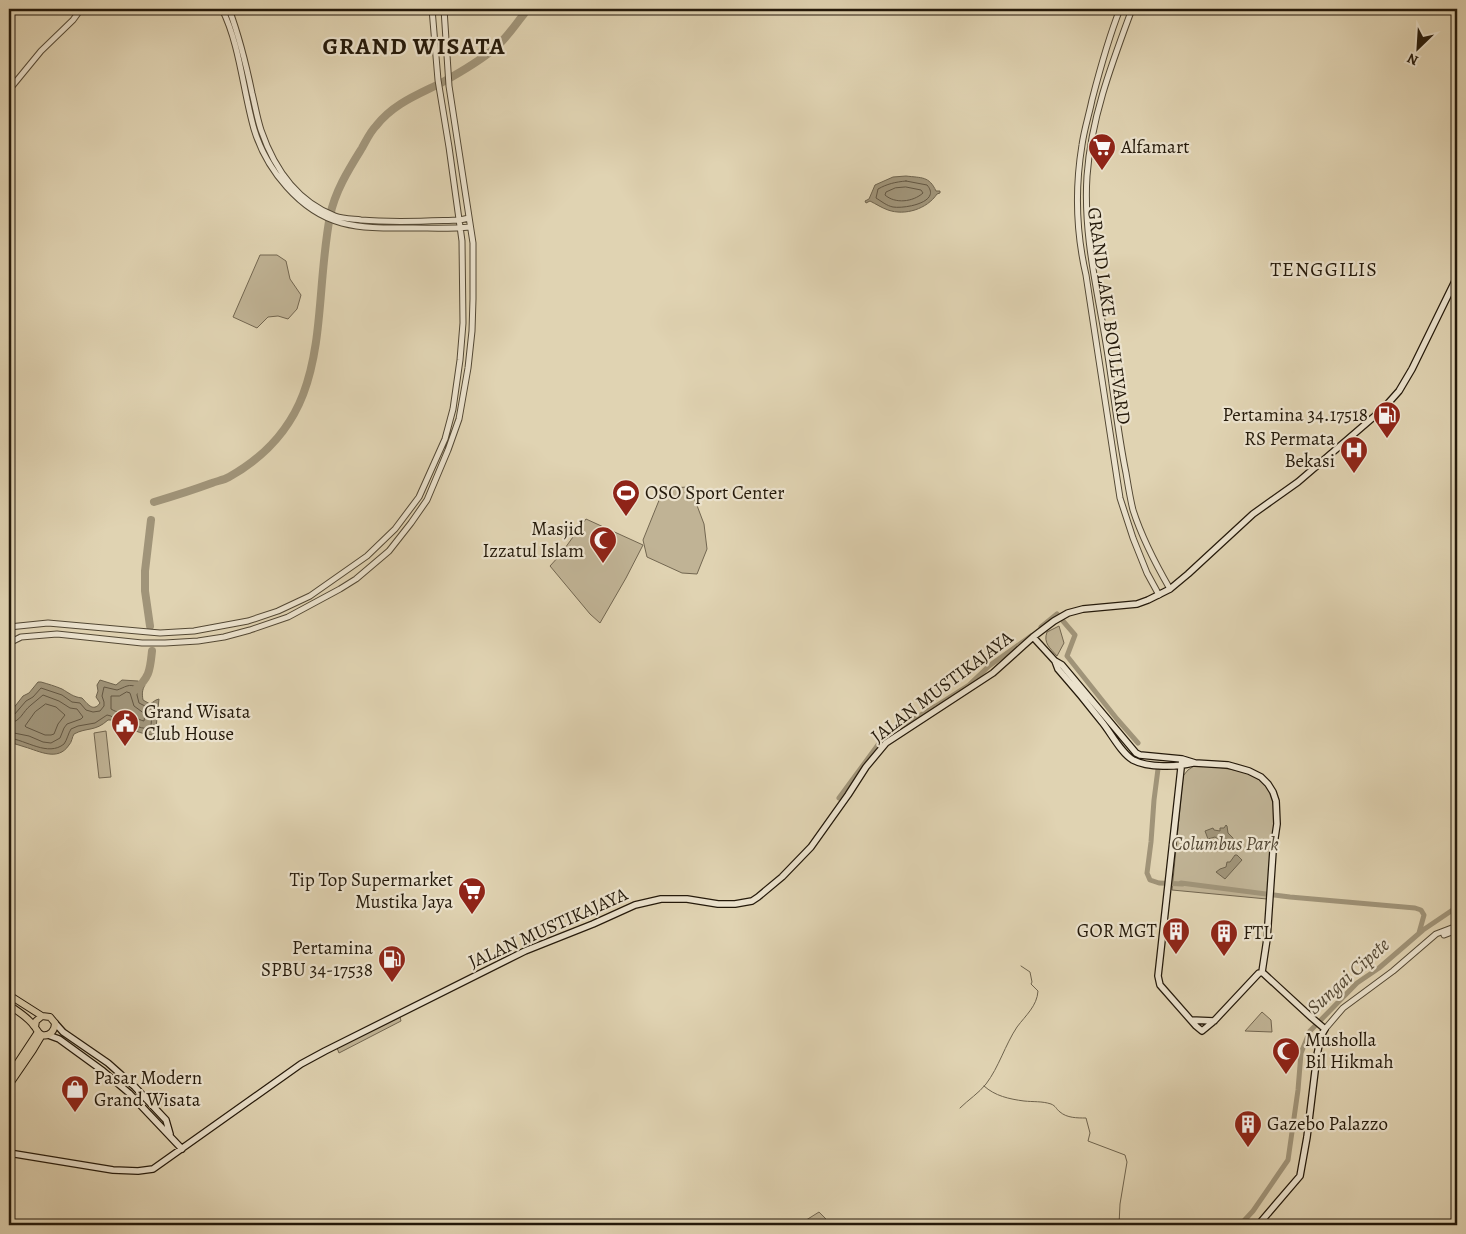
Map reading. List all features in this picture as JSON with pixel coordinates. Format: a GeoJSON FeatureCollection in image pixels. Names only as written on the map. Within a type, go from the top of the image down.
{"type":"FeatureCollection","features":[{"type":"Feature","properties":{"kind":"main road","name":"JALAN MUSTIKAJAYA"},"geometry":{"type":"LineString","coordinates":[[9,1153],[102,1169],[138,1171],[153,1169],[301,1064],[525,951],[593,924],[634,905],[661,900],[687,899],[718,904],[752,901],[782,877],[811,847],[866,767],[886,743],[993,673],[1033,637],[1060,618],[1076,610],[1137,604],[1170,588],[1188,574],[1253,514],[1298,482],[1383,409],[1399,391],[1418,359],[1457,276]]}},
{"type":"Feature","properties":{"kind":"main road"},"geometry":{"type":"LineString","coordinates":[[1033,637],[1055,661],[1062,665],[1136,753],[1140,756],[1182,759],[1195,763]]}},
{"type":"Feature","properties":{"kind":"main road"},"geometry":{"type":"LineString","coordinates":[[1055,661],[1058,668],[1128,756],[1135,761],[1181,766],[1195,763],[1228,764],[1249,771],[1261,777],[1268,784],[1276,801],[1277,824],[1262,972]]}},
{"type":"Feature","properties":{"kind":"main road"},"geometry":{"type":"LineString","coordinates":[[1182,759],[1158,981],[1202,1031],[1262,972]]}},
{"type":"Feature","properties":{"kind":"main road"},"geometry":{"type":"LineString","coordinates":[[1258,1225],[1300,1176],[1307,1137],[1317,1055],[1323,1028],[1262,972]]}},
{"type":"Feature","properties":{"kind":"main road"},"geometry":{"type":"LineString","coordinates":[[9,995],[42,1016],[50,1017],[63,1032],[108,1063],[158,1110],[166,1120],[170,1135]]}},
{"type":"Feature","properties":{"kind":"main road"},"geometry":{"type":"LineString","coordinates":[[9,1005],[41,1032],[58,1039],[104,1071],[129,1093],[182,1149]]}},
{"type":"Feature","properties":{"kind":"main road"},"geometry":{"type":"LineString","coordinates":[[9,1085],[33,1050],[41,1032],[36,1021],[42,1016]]}},
{"type":"Feature","properties":{"kind":"main road"},"geometry":{"type":"LineString","coordinates":[[1191,1020],[1214,1021]]}},
{"type":"Feature","properties":{"kind":"main road"},"geometry":{"type":"LineString","coordinates":[[9,1076],[41,1032],[54,1029],[55,1023]]}},
{"type":"Feature","properties":{"kind":"main road"},"geometry":{"type":"LineString","coordinates":[[58,1039],[59,1034],[63,1032]]}},
{"type":"Feature","properties":{"kind":"main road"},"geometry":{"type":"LineString","coordinates":[[104,1071],[108,1063]]}},
{"type":"Feature","properties":{"kind":"street"},"geometry":{"type":"LineString","coordinates":[[9,90],[41,51],[73,20],[81,9]]}},
{"type":"Feature","properties":{"kind":"street"},"geometry":{"type":"LineString","coordinates":[[222,9],[234,41],[255,131],[268,161],[289,190],[307,205],[336,218],[366,227],[470,227]]}},
{"type":"Feature","properties":{"kind":"street"},"geometry":{"type":"LineString","coordinates":[[229,9],[239,36],[260,129],[277,167],[300,195],[324,213]]}},
{"type":"Feature","properties":{"kind":"street"},"geometry":{"type":"LineString","coordinates":[[432,9],[438,80],[461,228],[462,332],[453,409],[445,439],[419,497],[395,529],[367,556],[310,596],[278,611],[245,622],[194,631],[160,633],[48,623],[9,628],[11,642],[27,636],[52,634],[148,643],[198,641],[224,637],[261,627],[288,617],[356,579],[389,551],[411,524],[427,500],[459,419],[472,331],[473,243],[449,86],[444,9]]}},
{"type":"Feature","properties":{"kind":"street","name":"GRAND LAKE BOULEVARD"},"geometry":{"type":"LineString","coordinates":[[1120,9],[1100,66],[1082,144],[1077,214],[1081,254],[1086,274],[1120,498],[1136,546],[1147,573],[1159,595]]}},
{"type":"Feature","properties":{"kind":"street","name":"GRAND LAKE BOULEVARD"},"geometry":{"type":"LineString","coordinates":[[1132,9],[1109,72],[1096,120],[1090,147],[1086,216],[1121,446],[1133,509],[1144,541],[1170,588]]}},
{"type":"Feature","properties":{"kind":"street"},"geometry":{"type":"LineString","coordinates":[[1088,119],[1096,120]]}},
{"type":"Feature","properties":{"kind":"street"},"geometry":{"type":"LineString","coordinates":[[336,218],[379,222],[460,220],[469,218]]}},
{"type":"Feature","properties":{"kind":"street"},"geometry":{"type":"LineString","coordinates":[[1136,546],[1142,548],[1144,541]]}},
{"type":"Feature","properties":{"kind":"street"},"geometry":{"type":"LineString","coordinates":[[1323,1028],[1343,1008],[1392,971],[1436,934],[1457,926]]}},
{"type":"Feature","properties":{"kind":"street"},"geometry":{"type":"LineString","coordinates":[[1433,937],[1457,930]]}},
{"type":"Feature","properties":{"kind":"green space"},"geometry":{"type":"Polygon","coordinates":[[[260,255],[277,255],[286,261],[290,279],[301,295],[297,309],[288,319],[278,316],[268,317],[257,328],[233,317],[260,255]]]}},
{"type":"Feature","properties":{"kind":"green space"},"geometry":{"type":"Polygon","coordinates":[[[690,487],[704,524],[707,549],[697,574],[682,573],[647,557],[643,540],[664,488],[690,487]]]}},
{"type":"Feature","properties":{"kind":"green space"},"geometry":{"type":"Polygon","coordinates":[[[586,519],[643,545],[600,623],[590,614],[550,566],[586,519]]]}},
{"type":"Feature","properties":{"kind":"green space"},"geometry":{"type":"Polygon","coordinates":[[[1059,626],[1064,643],[1057,656],[1048,645],[1046,636],[1047,632],[1059,626]]]}},
{"type":"Feature","properties":{"kind":"green space"},"geometry":{"type":"Polygon","coordinates":[[[106,731],[111,777],[99,778],[94,733],[106,731]]]}},
{"type":"Feature","properties":{"kind":"green space","name":"Columbus Park"},"geometry":{"type":"Polygon","coordinates":[[[1194,766],[1215,767],[1246,773],[1258,779],[1267,788],[1272,798],[1274,823],[1267,899],[1172,890],[1183,776],[1194,766]]]}},
{"type":"Feature","properties":{"kind":"green space"},"geometry":{"type":"Polygon","coordinates":[[[1262,1012],[1271,1020],[1272,1032],[1245,1031],[1262,1012]]]}},
{"type":"Feature","properties":{"kind":"green space"},"geometry":{"type":"Polygon","coordinates":[[[400,1017],[401,1021],[339,1053],[337,1048],[400,1017]]]}},
{"type":"Feature","properties":{"kind":"green space"},"geometry":{"type":"Polygon","coordinates":[[[819,1212],[832,1225],[804,1225],[803,1222],[819,1212]]]}},
{"type":"Feature","properties":{"kind":"water"},"geometry":{"type":"Polygon","coordinates":[[[906,176],[928,180],[936,191],[940,191],[940,193],[928,204],[908,212],[895,212],[870,201],[866,203],[865,201],[869,199],[875,185],[893,177],[906,176]]]}},
{"type":"Feature","properties":{"kind":"water"},"geometry":{"type":"Polygon","coordinates":[[[100,680],[116,685],[122,680],[138,681],[145,685],[142,692],[143,700],[150,704],[159,699],[156,728],[153,735],[139,732],[127,726],[122,718],[118,716],[95,728],[74,734],[70,744],[59,753],[42,753],[9,742],[9,714],[23,696],[29,693],[38,682],[62,689],[82,698],[90,706],[95,707],[100,703],[96,697],[97,685],[100,680]]]}},
{"type":"Feature","properties":{"kind":"water"},"geometry":{"type":"Polygon","coordinates":[[[1226,825],[1228,833],[1234,839],[1229,848],[1222,850],[1218,846],[1218,839],[1215,837],[1208,839],[1205,831],[1213,828],[1220,831],[1220,828],[1224,828],[1226,825]]]}},
{"type":"Feature","properties":{"kind":"water"},"geometry":{"type":"Polygon","coordinates":[[[1235,855],[1242,860],[1225,879],[1216,872],[1226,867],[1227,862],[1230,862],[1235,855]]]}},
{"type":"Feature","properties":{"kind":"waterway"},"geometry":{"type":"LineString","coordinates":[[154,502],[229,477],[263,453],[287,425],[303,395],[313,362],[330,216],[335,198],[347,172],[372,131],[383,118],[406,101],[476,63],[507,36],[526,9]]}},
{"type":"Feature","properties":{"kind":"waterway"},"geometry":{"type":"LineString","coordinates":[[150,626],[145,591],[145,571],[151,520]]}},
{"type":"Feature","properties":{"kind":"waterway"},"geometry":{"type":"LineString","coordinates":[[1041,627],[1057,614],[1075,635],[1067,656],[1138,743]]}},
{"type":"Feature","properties":{"kind":"waterway"},"geometry":{"type":"LineString","coordinates":[[839,798],[883,738],[969,685],[989,666],[1031,636]]}},
{"type":"Feature","properties":{"kind":"waterway"},"geometry":{"type":"LineString","coordinates":[[134,691],[143,682],[148,673],[152,651]]}},
{"type":"Feature","properties":{"kind":"waterway"},"geometry":{"type":"LineString","coordinates":[[1158,769],[1147,873],[1150,880],[1159,883],[1183,884]]}},
{"type":"Feature","properties":{"kind":"waterway"},"geometry":{"type":"LineString","coordinates":[[1181,883],[1290,897],[1415,908],[1421,910],[1424,915],[1419,933]]}},
{"type":"Feature","properties":{"kind":"waterway","name":"Sungai Cipete"},"geometry":{"type":"LineString","coordinates":[[1240,1225],[1253,1211],[1288,1160],[1301,1053],[1310,1031],[1357,983],[1379,968],[1423,930],[1457,907]]}},
{"type":"Feature","properties":{"kind":"waterway"},"geometry":{"type":"LineString","coordinates":[[960,1108],[986,1084],[1017,1027],[1036,1001],[1038,991],[1031,984],[1030,972],[1021,966]]}},
{"type":"Feature","properties":{"kind":"waterway"},"geometry":{"type":"LineString","coordinates":[[984,1086],[1002,1096],[1018,1100],[1048,1103],[1066,1115],[1086,1118],[1090,1133],[1088,1141],[1125,1155],[1127,1162],[1120,1204],[1119,1225]]}},
{"type":"Feature","properties":{"kind":"place","name":"Alfamart"},"geometry":{"type":"Point","coordinates":[1102,171]}},
{"type":"Feature","properties":{"kind":"place","name":"Pertamina 34.17518"},"geometry":{"type":"Point","coordinates":[1387,439]}},
{"type":"Feature","properties":{"kind":"place","name":"RS Permata Bekasi"},"geometry":{"type":"Point","coordinates":[1354,474]}},
{"type":"Feature","properties":{"kind":"place","name":"OSO Sport Center"},"geometry":{"type":"Point","coordinates":[626,517]}},
{"type":"Feature","properties":{"kind":"place","name":"Masjid Izzatul Islam"},"geometry":{"type":"Point","coordinates":[603,564]}},
{"type":"Feature","properties":{"kind":"place","name":"Grand Wisata Club House"},"geometry":{"type":"Point","coordinates":[125,747]}},
{"type":"Feature","properties":{"kind":"place","name":"Tip Top Supermarket Mustika Jaya"},"geometry":{"type":"Point","coordinates":[472,915]}},
{"type":"Feature","properties":{"kind":"place","name":"GOR MGT"},"geometry":{"type":"Point","coordinates":[1176,955]}},
{"type":"Feature","properties":{"kind":"place","name":"FTL"},"geometry":{"type":"Point","coordinates":[1224,957]}},
{"type":"Feature","properties":{"kind":"place","name":"Pertamina SPBU 34-17538"},"geometry":{"type":"Point","coordinates":[392,983]}},
{"type":"Feature","properties":{"kind":"place","name":"Musholla Bil Hikmah"},"geometry":{"type":"Point","coordinates":[1286,1075]}},
{"type":"Feature","properties":{"kind":"place","name":"Pasar Modern Grand Wisata"},"geometry":{"type":"Point","coordinates":[75,1113]}},
{"type":"Feature","properties":{"kind":"place","name":"Gazebo Palazzo"},"geometry":{"type":"Point","coordinates":[1248,1148]}},
{"type":"Feature","properties":{"kind":"district","name":"GRAND WISATA"},"geometry":{"type":"Point","coordinates":[414,46]}},
{"type":"Feature","properties":{"kind":"district","name":"TENGGILIS"},"geometry":{"type":"Point","coordinates":[1324,269]}}]}
